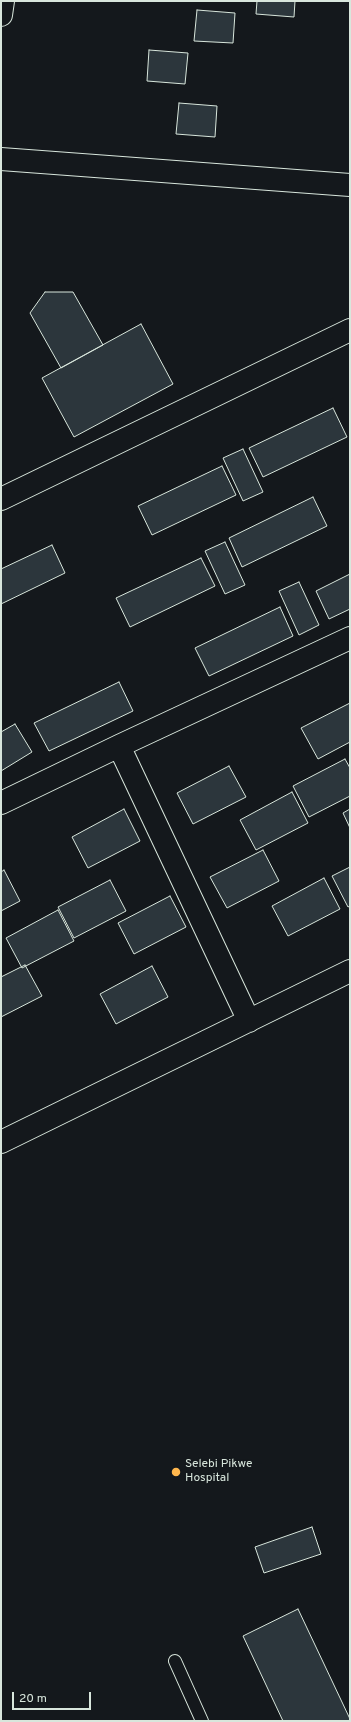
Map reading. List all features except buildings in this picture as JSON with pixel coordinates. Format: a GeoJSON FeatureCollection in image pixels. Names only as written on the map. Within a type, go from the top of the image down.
{"type":"FeatureCollection","features":[{"type":"Feature","properties":{"kind":"street"},"geometry":{"type":"LineString","coordinates":[[1,15],[3,1]]}},
{"type":"Feature","properties":{"kind":"street"},"geometry":{"type":"LineString","coordinates":[[1,159],[350,185]]}},
{"type":"Feature","properties":{"kind":"street"},"geometry":{"type":"LineString","coordinates":[[1,499],[350,330]]}},
{"type":"Feature","properties":{"kind":"street"},"geometry":{"type":"LineString","coordinates":[[1,803],[350,638]]}},
{"type":"Feature","properties":{"kind":"street"},"geometry":{"type":"LineString","coordinates":[[119,746],[249,1021]]}},
{"type":"Feature","properties":{"kind":"street"},"geometry":{"type":"LineString","coordinates":[[1,1142],[350,971]]}},
{"type":"Feature","properties":{"kind":"lane"},"geometry":{"type":"LineString","coordinates":[[175,1661],[202,1721]]}},
{"type":"Feature","properties":{"kind":"place","name":"Selebi Pikwe Hospital"},"geometry":{"type":"Point","coordinates":[176,1472]}}]}
